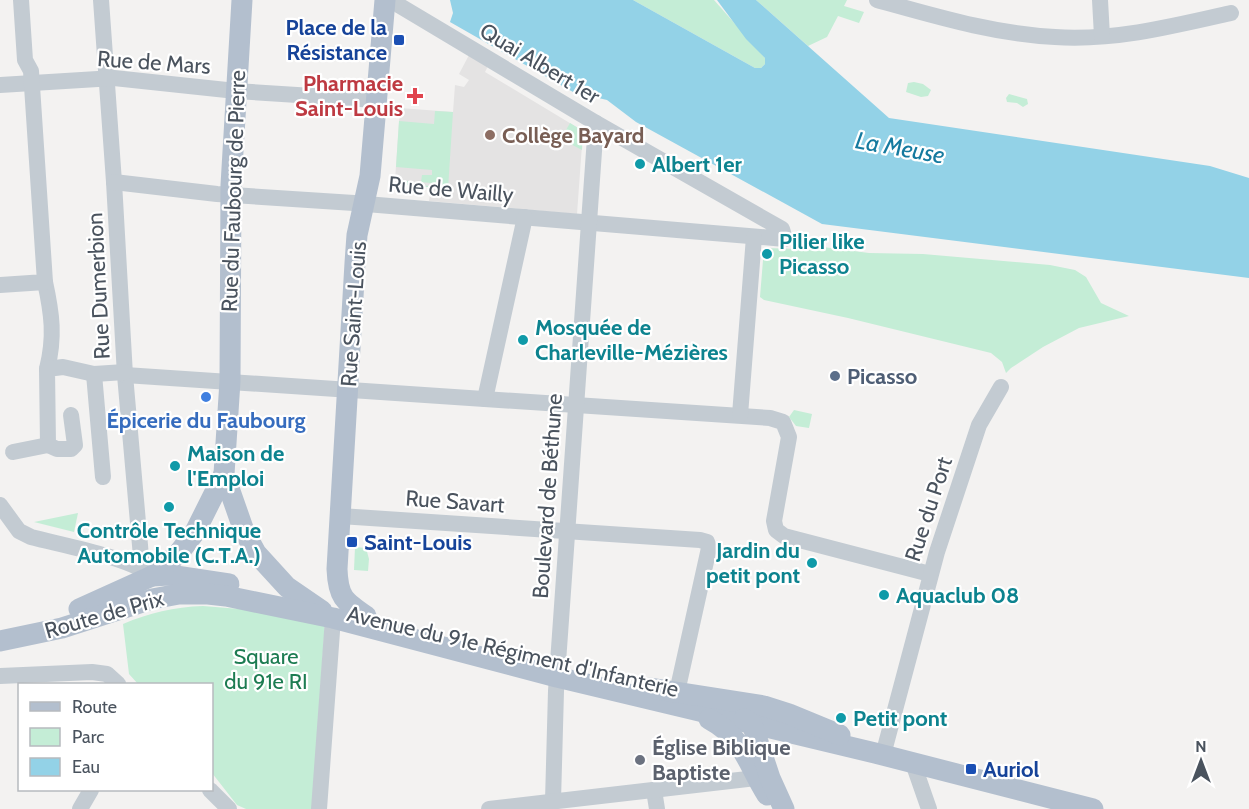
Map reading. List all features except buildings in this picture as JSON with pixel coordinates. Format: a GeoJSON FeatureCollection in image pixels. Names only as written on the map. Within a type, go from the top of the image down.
{"type":"FeatureCollection","features":[{"type":"Feature","properties":{"kind":"main road","name":"Rue du Faubourg de Pierre"},"geometry":{"type":"LineString","coordinates":[[230,381],[231,195],[242,0]]}},
{"type":"Feature","properties":{"kind":"main road","name":"Rue Saint-Louis"},"geometry":{"type":"LineString","coordinates":[[366,616],[343,599],[339,591],[337,569],[356,244],[370,176],[385,0]]}},
{"type":"Feature","properties":{"kind":"main road","name":"Avenue du 91e Régiment d'Infanterie"},"geometry":{"type":"LineString","coordinates":[[230,381],[224,474],[244,531],[256,553],[287,587],[333,618]]}},
{"type":"Feature","properties":{"kind":"main road","name":"Route de Prix"},"geometry":{"type":"LineString","coordinates":[[0,628],[87,606],[178,554],[195,532],[224,474]]}},
{"type":"Feature","properties":{"kind":"main road","name":"Route de Prix"},"geometry":{"type":"LineString","coordinates":[[147,572],[170,575],[203,589]]}},
{"type":"Feature","properties":{"kind":"main road"},"geometry":{"type":"LineString","coordinates":[[104,614],[146,591],[150,586],[147,572]]}},
{"type":"Feature","properties":{"kind":"main road","name":"Avenue du 91e Régiment d'Infanterie"},"geometry":{"type":"LineString","coordinates":[[203,589],[309,602],[557,671],[677,692],[702,704]]}},
{"type":"Feature","properties":{"kind":"main road","name":"Avenue du 91e Régiment d'Infanterie"},"geometry":{"type":"LineString","coordinates":[[203,589],[753,714],[879,754],[1089,808]]}},
{"type":"Feature","properties":{"kind":"main road","name":"Route de Prix"},"geometry":{"type":"LineString","coordinates":[[0,641],[62,628],[152,599],[203,589]]}},
{"type":"Feature","properties":{"kind":"main road"},"geometry":{"type":"LineString","coordinates":[[702,704],[737,740],[761,771],[784,809]]}},
{"type":"Feature","properties":{"kind":"main road"},"geometry":{"type":"LineString","coordinates":[[745,752],[744,740],[753,714]]}},
{"type":"Feature","properties":{"kind":"main road"},"geometry":{"type":"LineString","coordinates":[[753,714],[761,771],[776,809]]}},
{"type":"Feature","properties":{"kind":"main road"},"geometry":{"type":"LineString","coordinates":[[761,771],[767,756],[777,743],[804,729]]}},
{"type":"Feature","properties":{"kind":"street"},"geometry":{"type":"LineString","coordinates":[[21,0],[25,60],[31,70],[45,282],[50,305],[53,341],[47,369],[48,445]]}},
{"type":"Feature","properties":{"kind":"street","name":"Rue Dumerbion"},"geometry":{"type":"LineString","coordinates":[[101,0],[125,373],[147,572]]}},
{"type":"Feature","properties":{"kind":"street","name":"Quai Albert 1er"},"geometry":{"type":"LineString","coordinates":[[393,0],[596,123],[782,229],[785,239]]}},
{"type":"Feature","properties":{"kind":"street"},"geometry":{"type":"LineString","coordinates":[[877,0],[993,29],[1056,37],[1102,36],[1181,24],[1231,13]]}},
{"type":"Feature","properties":{"kind":"street"},"geometry":{"type":"LineString","coordinates":[[1100,0],[1102,36]]}},
{"type":"Feature","properties":{"kind":"street","name":"Rue de Mars"},"geometry":{"type":"LineString","coordinates":[[0,85],[105,78],[236,91],[376,100]]}},
{"type":"Feature","properties":{"kind":"street","name":"Boulevard de Béthune"},"geometry":{"type":"LineString","coordinates":[[558,804],[557,671],[596,123]]}},
{"type":"Feature","properties":{"kind":"street","name":"Rue de Wailly"},"geometry":{"type":"LineString","coordinates":[[114,182],[231,195],[785,239]]}},
{"type":"Feature","properties":{"kind":"street"},"geometry":{"type":"LineString","coordinates":[[485,399],[525,217]]}},
{"type":"Feature","properties":{"kind":"street"},"geometry":{"type":"LineString","coordinates":[[740,415],[754,237]]}},
{"type":"Feature","properties":{"kind":"street"},"geometry":{"type":"LineString","coordinates":[[0,285],[45,282]]}},
{"type":"Feature","properties":{"kind":"street"},"geometry":{"type":"LineString","coordinates":[[47,369],[63,368],[94,374],[125,373],[770,418],[783,423],[789,436],[774,521],[776,530],[784,536],[930,574]]}},
{"type":"Feature","properties":{"kind":"street"},"geometry":{"type":"LineString","coordinates":[[94,374],[103,477]]}},
{"type":"Feature","properties":{"kind":"street","name":"Rue du Port"},"geometry":{"type":"LineString","coordinates":[[879,754],[930,574],[979,425],[1001,387]]}},
{"type":"Feature","properties":{"kind":"street"},"geometry":{"type":"LineString","coordinates":[[13,452],[48,445],[57,449],[71,449],[75,445],[71,415]]}},
{"type":"Feature","properties":{"kind":"street"},"geometry":{"type":"LineString","coordinates":[[0,505],[19,531],[31,537],[147,572]]}},
{"type":"Feature","properties":{"kind":"street","name":"Rue Savart"},"geometry":{"type":"LineString","coordinates":[[340,516],[707,542],[709,548],[677,692]]}},
{"type":"Feature","properties":{"kind":"street"},"geometry":{"type":"LineString","coordinates":[[319,809],[333,618]]}},
{"type":"Feature","properties":{"kind":"street"},"geometry":{"type":"LineString","coordinates":[[0,676],[92,672],[107,674],[117,683]]}},
{"type":"Feature","properties":{"kind":"street"},"geometry":{"type":"LineString","coordinates":[[913,763],[929,809]]}},
{"type":"Feature","properties":{"kind":"street"},"geometry":{"type":"LineString","coordinates":[[489,809],[558,804],[761,771]]}},
{"type":"Feature","properties":{"kind":"street"},"geometry":{"type":"LineString","coordinates":[[654,790],[657,809]]}},
{"type":"Feature","properties":{"kind":"street"},"geometry":{"type":"LineString","coordinates":[[80,809],[91,791]]}},
{"type":"Feature","properties":{"kind":"street"},"geometry":{"type":"LineString","coordinates":[[212,791],[229,809]]}},
{"type":"Feature","properties":{"kind":"shaded area","name":"Collège Bayard"},"geometry":{"type":"Polygon","coordinates":[[[469,55],[488,66],[485,72],[583,131],[577,214],[429,201],[431,187],[407,185],[407,181],[395,180],[400,108],[453,112],[455,85],[464,87],[469,80],[459,74],[469,55]]]}},
{"type":"Feature","properties":{"kind":"green space"},"geometry":{"type":"Polygon","coordinates":[[[633,0],[714,0],[765,58],[765,64],[761,68],[755,68],[633,0]]]}},
{"type":"Feature","properties":{"kind":"green space"},"geometry":{"type":"Polygon","coordinates":[[[756,0],[847,0],[844,6],[864,12],[859,23],[838,16],[827,37],[808,46],[756,0]]]}},
{"type":"Feature","properties":{"kind":"green space"},"geometry":{"type":"Polygon","coordinates":[[[908,83],[923,84],[931,90],[928,96],[921,97],[906,92],[908,83]]]}},
{"type":"Feature","properties":{"kind":"green space"},"geometry":{"type":"Polygon","coordinates":[[[1009,94],[1027,99],[1028,104],[1023,107],[1017,103],[1007,102],[1006,98],[1009,94]]]}},
{"type":"Feature","properties":{"kind":"green space"},"geometry":{"type":"Polygon","coordinates":[[[435,111],[453,112],[448,189],[407,185],[407,181],[412,182],[412,185],[431,186],[431,183],[421,182],[422,175],[432,175],[432,170],[396,167],[399,121],[434,124],[435,111]]]}},
{"type":"Feature","properties":{"kind":"green space"},"geometry":{"type":"Polygon","coordinates":[[[570,123],[583,131],[582,150],[561,139],[570,123]]]}},
{"type":"Feature","properties":{"kind":"green space"},"geometry":{"type":"Polygon","coordinates":[[[800,244],[869,253],[923,254],[1050,265],[1075,270],[1086,277],[1101,303],[1129,316],[1079,328],[1043,347],[1006,373],[1002,362],[991,353],[764,300],[760,297],[764,248],[800,249],[800,244]]]}},
{"type":"Feature","properties":{"kind":"green space"},"geometry":{"type":"Polygon","coordinates":[[[794,410],[812,414],[809,428],[796,426],[789,417],[794,410]]]}},
{"type":"Feature","properties":{"kind":"green space"},"geometry":{"type":"Polygon","coordinates":[[[78,513],[74,532],[34,522],[78,513]]]}},
{"type":"Feature","properties":{"kind":"green space"},"geometry":{"type":"Polygon","coordinates":[[[355,547],[366,548],[369,559],[368,571],[354,570],[355,547]]]}},
{"type":"Feature","properties":{"kind":"green space","name":"Square du 91e RI"},"geometry":{"type":"Polygon","coordinates":[[[203,606],[252,610],[325,623],[312,809],[246,809],[237,805],[213,774],[213,683],[137,683],[129,674],[123,624],[162,611],[203,606]]]}},
{"type":"Feature","properties":{"kind":"water","name":"La Meuse"},"geometry":{"type":"Polygon","coordinates":[[[450,0],[633,0],[755,68],[761,68],[765,64],[765,58],[746,39],[717,0],[756,0],[889,118],[1210,166],[1249,178],[1249,278],[822,224],[636,122],[607,100],[573,92],[450,22],[453,13],[450,0]]]}},
{"type":"Feature","properties":{"kind":"place","name":"Place de la Résistance"},"geometry":{"type":"Point","coordinates":[399,40]}},
{"type":"Feature","properties":{"kind":"place","name":"Pharmacie Saint-Louis"},"geometry":{"type":"Point","coordinates":[415,96]}},
{"type":"Feature","properties":{"kind":"place","name":"Collège Bayard"},"geometry":{"type":"Point","coordinates":[490,135]}},
{"type":"Feature","properties":{"kind":"place","name":"Albert 1er"},"geometry":{"type":"Point","coordinates":[640,164]}},
{"type":"Feature","properties":{"kind":"place","name":"Pilier like Picasso"},"geometry":{"type":"Point","coordinates":[767,254]}},
{"type":"Feature","properties":{"kind":"place","name":"Mosquée de Charleville-Mézières"},"geometry":{"type":"Point","coordinates":[523,340]}},
{"type":"Feature","properties":{"kind":"place","name":"Picasso"},"geometry":{"type":"Point","coordinates":[835,376]}},
{"type":"Feature","properties":{"kind":"place","name":"Épicerie du Faubourg"},"geometry":{"type":"Point","coordinates":[206,397]}},
{"type":"Feature","properties":{"kind":"place","name":"Maison de l'Emploi"},"geometry":{"type":"Point","coordinates":[175,466]}},
{"type":"Feature","properties":{"kind":"place","name":"Contrôle Technique Automobile (C.T.A.)"},"geometry":{"type":"Point","coordinates":[169,507]}},
{"type":"Feature","properties":{"kind":"place","name":"Saint-Louis"},"geometry":{"type":"Point","coordinates":[352,542]}},
{"type":"Feature","properties":{"kind":"place","name":"Jardin du petit pont"},"geometry":{"type":"Point","coordinates":[812,563]}},
{"type":"Feature","properties":{"kind":"place","name":"Aquaclub 08"},"geometry":{"type":"Point","coordinates":[884,595]}},
{"type":"Feature","properties":{"kind":"place","name":"Petit pont"},"geometry":{"type":"Point","coordinates":[841,718]}},
{"type":"Feature","properties":{"kind":"place","name":"Église Biblique Baptiste"},"geometry":{"type":"Point","coordinates":[640,760]}},
{"type":"Feature","properties":{"kind":"place","name":"Auriol"},"geometry":{"type":"Point","coordinates":[971,769]}}]}
